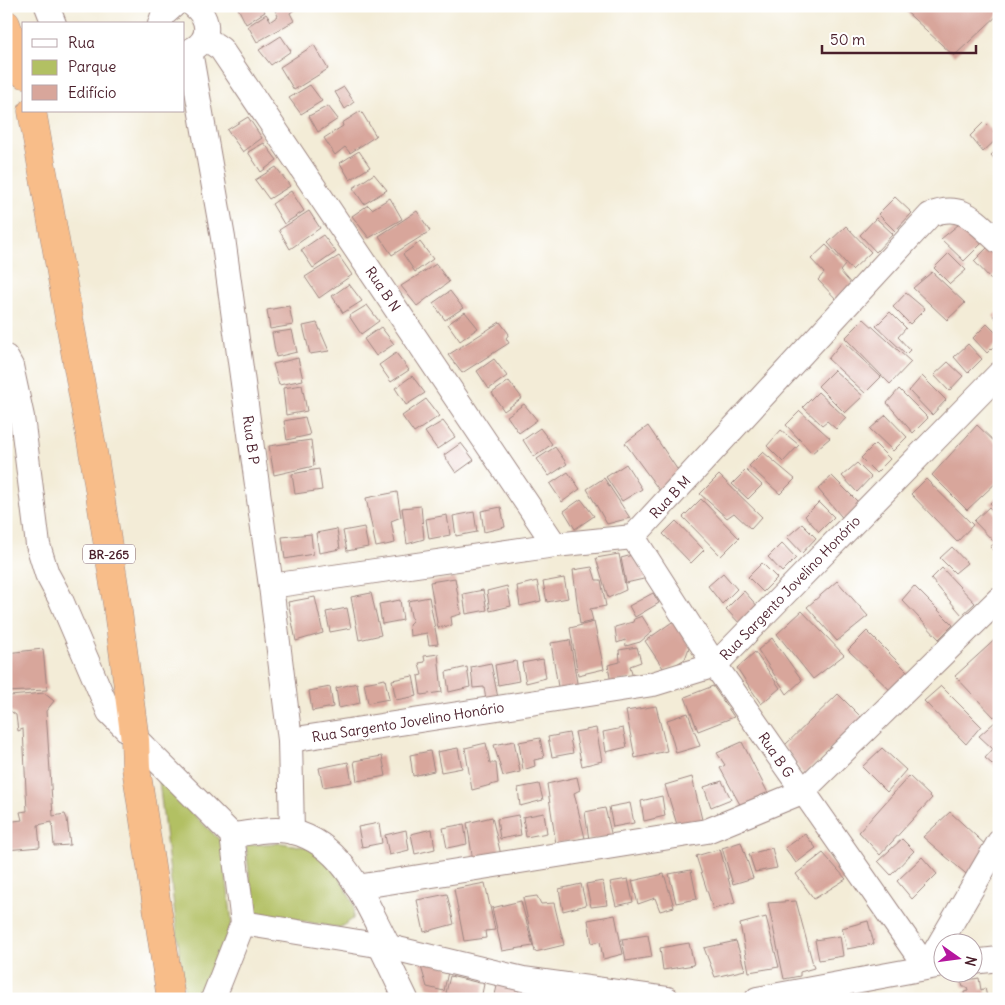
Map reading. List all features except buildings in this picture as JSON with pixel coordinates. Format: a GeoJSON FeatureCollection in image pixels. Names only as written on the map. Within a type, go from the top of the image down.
{"type":"FeatureCollection","features":[{"type":"Feature","properties":{"kind":"highway"},"geometry":{"type":"LineString","coordinates":[[6,24],[22,68]]}},
{"type":"Feature","properties":{"kind":"highway","name":"BR-265"},"geometry":{"type":"LineString","coordinates":[[32,112],[95,463],[117,604],[135,740],[136,768],[171,999]]}},
{"type":"Feature","properties":{"kind":"street"},"geometry":{"type":"LineString","coordinates":[[47,6],[53,22]]}},
{"type":"Feature","properties":{"kind":"street"},"geometry":{"type":"LineString","coordinates":[[161,22],[163,15],[173,6]]}},
{"type":"Feature","properties":{"kind":"street","name":"Rua B P"},"geometry":{"type":"LineString","coordinates":[[194,6],[206,20],[207,29],[193,47],[223,238],[271,586],[290,740],[292,832]]}},
{"type":"Feature","properties":{"kind":"street","name":"Rua B N"},"geometry":{"type":"LineString","coordinates":[[193,47],[220,49],[555,545]]}},
{"type":"Feature","properties":{"kind":"street","name":"Rua B M"},"geometry":{"type":"LineString","coordinates":[[633,538],[930,215],[941,210],[951,209],[965,213],[999,242]]}},
{"type":"Feature","properties":{"kind":"street"},"geometry":{"type":"LineString","coordinates":[[6,357],[11,366],[22,416],[38,545],[47,574],[64,608],[109,712],[232,835],[242,924],[213,999]]}},
{"type":"Feature","properties":{"kind":"street","name":"Rua Sargento Jovelino Honório"},"geometry":{"type":"LineString","coordinates":[[290,740],[653,684],[714,664],[999,374]]}},
{"type":"Feature","properties":{"kind":"street"},"geometry":{"type":"LineString","coordinates":[[271,586],[555,545],[633,538]]}},
{"type":"Feature","properties":{"kind":"street","name":"Rua B G"},"geometry":{"type":"LineString","coordinates":[[633,538],[714,664],[802,792],[932,963]]}},
{"type":"Feature","properties":{"kind":"street"},"geometry":{"type":"LineString","coordinates":[[357,887],[707,831],[802,792],[999,599]]}},
{"type":"Feature","properties":{"kind":"street"},"geometry":{"type":"LineString","coordinates":[[232,835],[270,831],[292,832],[318,842],[340,860],[357,887],[385,946],[406,999]]}},
{"type":"Feature","properties":{"kind":"street"},"geometry":{"type":"LineString","coordinates":[[952,932],[999,842]]}},
{"type":"Feature","properties":{"kind":"street"},"geometry":{"type":"LineString","coordinates":[[242,924],[385,946],[523,979],[667,999]]}},
{"type":"Feature","properties":{"kind":"street"},"geometry":{"type":"LineString","coordinates":[[982,961],[999,959]]}},
{"type":"Feature","properties":{"kind":"street"},"geometry":{"type":"LineString","coordinates":[[757,999],[932,966]]}},
{"type":"Feature","properties":{"kind":"green space"},"geometry":{"type":"Polygon","coordinates":[[[159,781],[222,842],[232,922],[202,999],[185,999],[159,781]]]}},
{"type":"Feature","properties":{"kind":"green space"},"geometry":{"type":"Polygon","coordinates":[[[281,843],[306,847],[323,857],[340,878],[354,905],[353,919],[339,928],[253,912],[246,845],[281,843]]]}}]}
